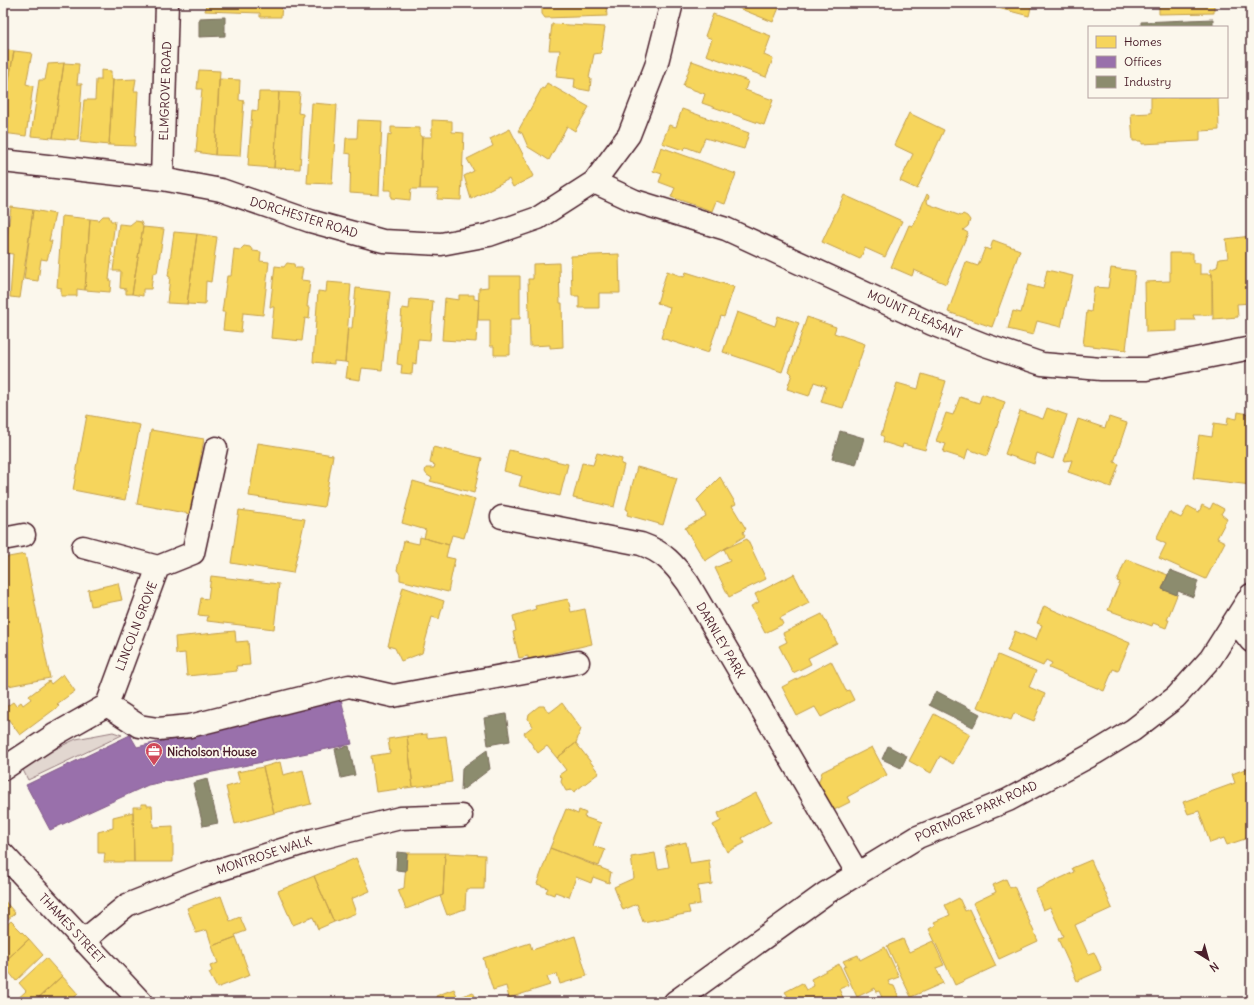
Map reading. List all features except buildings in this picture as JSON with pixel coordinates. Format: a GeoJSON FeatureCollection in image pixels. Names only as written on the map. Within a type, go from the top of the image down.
{"type":"FeatureCollection","features":[{"type":"Feature","properties":{"kind":"street","name":"ELMGROVE ROAD"},"geometry":{"type":"LineString","coordinates":[[162,179],[167,3]]}},
{"type":"Feature","properties":{"kind":"street"},"geometry":{"type":"LineString","coordinates":[[594,182],[629,135],[656,66],[672,3]]}},
{"type":"Feature","properties":{"kind":"street","name":"DORCHESTER ROAD"},"geometry":{"type":"LineString","coordinates":[[3,162],[162,179],[221,190],[310,221],[383,241],[441,244],[488,235],[538,218],[594,182]]}},
{"type":"Feature","properties":{"kind":"street","name":"MOUNT PLEASANT"},"geometry":{"type":"LineString","coordinates":[[594,182],[635,201],[726,229],[932,324],[985,345],[1042,364],[1101,369],[1146,369],[1251,348]]}},
{"type":"Feature","properties":{"kind":"street","name":"LINCOLN GROVE"},"geometry":{"type":"LineString","coordinates":[[107,705],[158,567],[193,553],[216,448]]}},
{"type":"Feature","properties":{"kind":"street","name":"DARNLEY PARK"},"geometry":{"type":"LineString","coordinates":[[502,516],[641,544],[651,548],[672,562],[688,583],[858,874]]}},
{"type":"Feature","properties":{"kind":"street"},"geometry":{"type":"LineString","coordinates":[[3,539],[24,535]]}},
{"type":"Feature","properties":{"kind":"street"},"geometry":{"type":"LineString","coordinates":[[83,547],[158,567]]}},
{"type":"Feature","properties":{"kind":"street","name":"PORTMORE PARK ROAD"},"geometry":{"type":"LineString","coordinates":[[675,1002],[826,893],[918,837],[1008,800],[1095,753],[1133,730],[1176,697],[1211,658],[1236,622],[1251,595]]}},
{"type":"Feature","properties":{"kind":"street"},"geometry":{"type":"LineString","coordinates":[[1236,622],[1251,641]]}},
{"type":"Feature","properties":{"kind":"street"},"geometry":{"type":"LineString","coordinates":[[3,769],[69,726],[107,705],[138,726],[158,729],[190,726],[349,686],[393,696],[578,662]]}},
{"type":"Feature","properties":{"kind":"street","name":"MONTROSE WALK"},"geometry":{"type":"LineString","coordinates":[[83,941],[127,905],[200,876],[313,840],[400,818],[461,816]]}},
{"type":"Feature","properties":{"kind":"street","name":"THAMES STREET"},"geometry":{"type":"LineString","coordinates":[[3,854],[141,1002]]}},
{"type":"Feature","properties":{"kind":"shaded area"},"geometry":{"type":"Polygon","coordinates":[[[113,732],[122,735],[28,780],[23,770],[49,752],[76,739],[113,732]]]}},
{"type":"Feature","properties":{"kind":"place","name":"Nicholson House"},"geometry":{"type":"Point","coordinates":[154,766]}}]}
